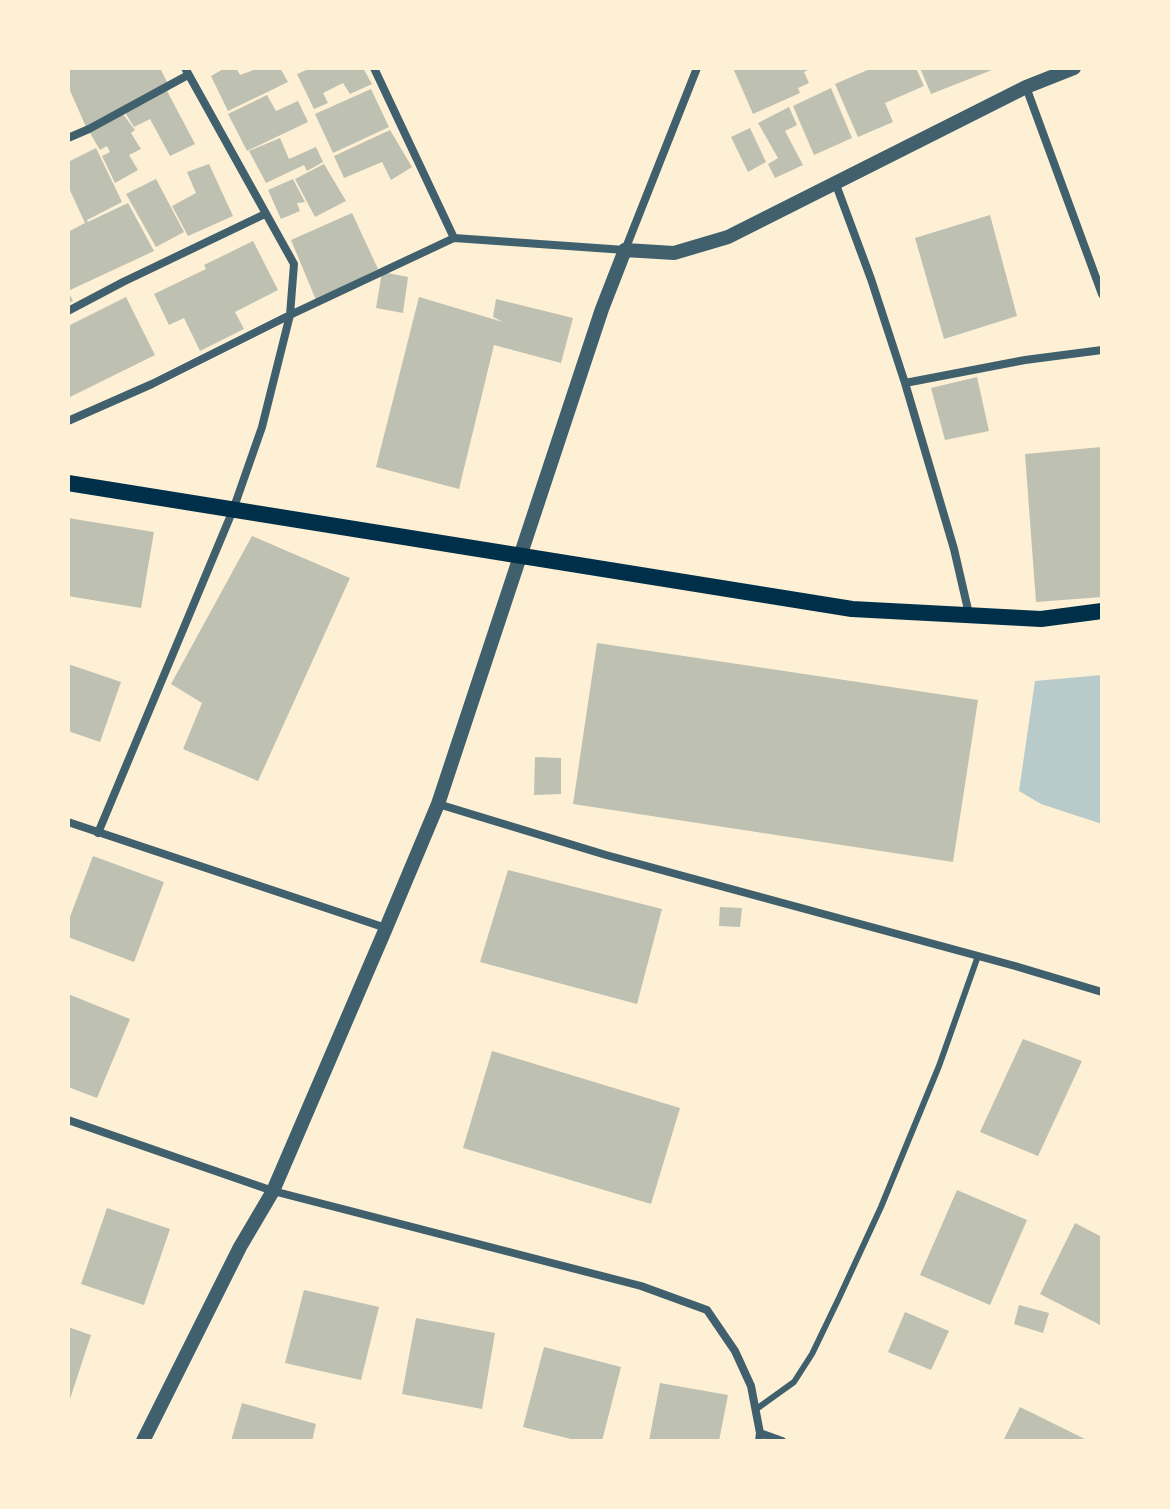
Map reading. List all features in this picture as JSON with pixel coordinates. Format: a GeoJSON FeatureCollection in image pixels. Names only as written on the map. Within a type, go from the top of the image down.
{"type":"FeatureCollection","features":[{"type":"Feature","properties":{"kind":"main road"},"geometry":{"type":"LineString","coordinates":[[68,483],[852,609],[1041,619],[1102,611]]}},
{"type":"Feature","properties":{"kind":"street"},"geometry":{"type":"LineString","coordinates":[[374,68],[454,238]]}},
{"type":"Feature","properties":{"kind":"street"},"geometry":{"type":"LineString","coordinates":[[143,1441],[240,1247],[273,1191],[438,804],[602,309],[697,68]]}},
{"type":"Feature","properties":{"kind":"street"},"geometry":{"type":"LineString","coordinates":[[68,421],[152,384],[454,238],[674,253],[728,237],[1026,87],[1074,68]]}},
{"type":"Feature","properties":{"kind":"street"},"geometry":{"type":"LineString","coordinates":[[68,138],[186,72],[294,264],[290,315],[262,427],[233,510],[98,833]]}},
{"type":"Feature","properties":{"kind":"street"},"geometry":{"type":"LineString","coordinates":[[1026,87],[1102,294]]}},
{"type":"Feature","properties":{"kind":"street"},"geometry":{"type":"LineString","coordinates":[[835,182],[905,383],[954,549],[969,614]]}},
{"type":"Feature","properties":{"kind":"street"},"geometry":{"type":"LineString","coordinates":[[68,311],[265,214]]}},
{"type":"Feature","properties":{"kind":"street"},"geometry":{"type":"LineString","coordinates":[[905,383],[1025,360],[1102,350]]}},
{"type":"Feature","properties":{"kind":"street"},"geometry":{"type":"LineString","coordinates":[[438,804],[606,855],[1102,992]]}},
{"type":"Feature","properties":{"kind":"street"},"geometry":{"type":"LineString","coordinates":[[68,822],[386,928]]}},
{"type":"Feature","properties":{"kind":"street"},"geometry":{"type":"LineString","coordinates":[[68,1120],[273,1191],[641,1286],[707,1310],[735,1351],[751,1386],[759,1437],[782,1441]]}},
{"type":"Feature","properties":{"kind":"lane"},"geometry":{"type":"LineString","coordinates":[[755,1410],[794,1382],[812,1354],[881,1207],[939,1066],[978,956]]}},
{"type":"Feature","properties":{"kind":"shaded area"},"geometry":{"type":"Polygon","coordinates":[[[1102,675],[1102,824],[1041,804],[1019,791],[1035,681],[1102,675]]]}},
{"type":"Feature","properties":{"kind":"building"},"geometry":{"type":"Polygon","coordinates":[[[68,68],[160,68],[168,84],[86,127],[68,86],[68,68]]]}},
{"type":"Feature","properties":{"kind":"building"},"geometry":{"type":"Polygon","coordinates":[[[225,68],[236,68],[240,75],[259,68],[280,68],[288,82],[228,111],[211,76],[225,68]]]}},
{"type":"Feature","properties":{"kind":"building"},"geometry":{"type":"Polygon","coordinates":[[[311,68],[363,68],[372,84],[350,94],[343,83],[323,93],[328,103],[314,109],[297,74],[311,68]]]}},
{"type":"Feature","properties":{"kind":"building"},"geometry":{"type":"Polygon","coordinates":[[[733,68],[812,68],[804,72],[809,83],[798,88],[800,93],[753,114],[733,68]]]}},
{"type":"Feature","properties":{"kind":"building"},"geometry":{"type":"Polygon","coordinates":[[[872,68],[916,68],[924,86],[885,103],[893,122],[858,137],[835,84],[872,68]]]}},
{"type":"Feature","properties":{"kind":"building"},"geometry":{"type":"Polygon","coordinates":[[[920,68],[997,68],[931,94],[920,68]]]}},
{"type":"Feature","properties":{"kind":"building"},"geometry":{"type":"Polygon","coordinates":[[[831,88],[852,138],[814,155],[793,106],[831,88]]]}},
{"type":"Feature","properties":{"kind":"building"},"geometry":{"type":"Polygon","coordinates":[[[166,89],[195,144],[170,156],[150,119],[134,127],[124,111],[166,89]]]}},
{"type":"Feature","properties":{"kind":"building"},"geometry":{"type":"Polygon","coordinates":[[[371,89],[389,127],[333,153],[315,114],[371,89]]]}},
{"type":"Feature","properties":{"kind":"building"},"geometry":{"type":"Polygon","coordinates":[[[267,95],[276,111],[298,101],[308,122],[247,151],[228,114],[267,95]]]}},
{"type":"Feature","properties":{"kind":"building"},"geometry":{"type":"Polygon","coordinates":[[[789,107],[797,125],[785,131],[803,165],[775,178],[768,164],[778,158],[758,123],[789,107]]]}},
{"type":"Feature","properties":{"kind":"building"},"geometry":{"type":"Polygon","coordinates":[[[123,114],[135,130],[131,133],[141,149],[129,155],[138,170],[115,183],[102,156],[110,152],[107,146],[100,150],[90,133],[123,114]]]}},
{"type":"Feature","properties":{"kind":"building"},"geometry":{"type":"Polygon","coordinates":[[[750,128],[766,162],[748,172],[731,137],[750,128]]]}},
{"type":"Feature","properties":{"kind":"building"},"geometry":{"type":"Polygon","coordinates":[[[390,130],[412,167],[391,180],[382,162],[344,178],[334,156],[390,130]]]}},
{"type":"Feature","properties":{"kind":"building"},"geometry":{"type":"Polygon","coordinates":[[[280,138],[289,159],[316,147],[323,162],[307,171],[304,165],[266,183],[249,151],[280,138]]]}},
{"type":"Feature","properties":{"kind":"building"},"geometry":{"type":"Polygon","coordinates":[[[96,148],[122,202],[88,222],[128,203],[154,251],[68,291],[68,232],[85,223],[68,186],[68,162],[96,148]]]}},
{"type":"Feature","properties":{"kind":"building"},"geometry":{"type":"Polygon","coordinates":[[[209,164],[233,216],[188,236],[172,206],[196,193],[187,172],[209,164]]]}},
{"type":"Feature","properties":{"kind":"building"},"geometry":{"type":"Polygon","coordinates":[[[324,164],[346,201],[315,217],[295,179],[324,164]]]}},
{"type":"Feature","properties":{"kind":"building"},"geometry":{"type":"Polygon","coordinates":[[[156,179],[184,232],[156,247],[126,194],[156,179]]]}},
{"type":"Feature","properties":{"kind":"building"},"geometry":{"type":"Polygon","coordinates":[[[293,179],[305,202],[297,203],[300,211],[281,219],[268,190],[293,179]]]}},
{"type":"Feature","properties":{"kind":"building"},"geometry":{"type":"Polygon","coordinates":[[[352,213],[378,269],[316,300],[291,240],[352,213]]]}},
{"type":"Feature","properties":{"kind":"building"},"geometry":{"type":"Polygon","coordinates":[[[990,215],[1017,316],[944,339],[915,238],[990,215]]]}},
{"type":"Feature","properties":{"kind":"building"},"geometry":{"type":"Polygon","coordinates":[[[253,241],[278,290],[235,312],[244,329],[200,351],[184,318],[169,325],[154,294],[206,269],[204,265],[253,241]]]}},
{"type":"Feature","properties":{"kind":"building"},"geometry":{"type":"Polygon","coordinates":[[[382,272],[408,277],[403,313],[376,308],[382,272]]]}},
{"type":"Feature","properties":{"kind":"building"},"geometry":{"type":"Polygon","coordinates":[[[126,297],[155,355],[68,398],[68,326],[126,297]]]}},
{"type":"Feature","properties":{"kind":"building"},"geometry":{"type":"Polygon","coordinates":[[[419,297],[503,322],[493,317],[496,299],[573,318],[561,363],[494,345],[459,489],[376,467],[419,297]]]}},
{"type":"Feature","properties":{"kind":"building"},"geometry":{"type":"Polygon","coordinates":[[[977,377],[989,431],[945,440],[931,388],[977,377]]]}},
{"type":"Feature","properties":{"kind":"building"},"geometry":{"type":"Polygon","coordinates":[[[1102,447],[1102,597],[1036,602],[1025,454],[1102,447]]]}},
{"type":"Feature","properties":{"kind":"building"},"geometry":{"type":"Polygon","coordinates":[[[68,518],[154,532],[141,608],[68,596],[68,518]]]}},
{"type":"Feature","properties":{"kind":"building"},"geometry":{"type":"Polygon","coordinates":[[[252,536],[350,578],[258,781],[183,749],[202,703],[171,684],[252,536]]]}},
{"type":"Feature","properties":{"kind":"building"},"geometry":{"type":"Polygon","coordinates":[[[597,643],[978,700],[953,862],[573,804],[597,643]]]}},
{"type":"Feature","properties":{"kind":"building"},"geometry":{"type":"Polygon","coordinates":[[[68,664],[121,682],[100,742],[68,731],[68,664]]]}},
{"type":"Feature","properties":{"kind":"building"},"geometry":{"type":"Polygon","coordinates":[[[535,757],[561,758],[561,794],[534,795],[535,757]]]}},
{"type":"Feature","properties":{"kind":"building"},"geometry":{"type":"Polygon","coordinates":[[[93,856],[164,882],[134,962],[68,937],[68,922],[93,856]]]}},
{"type":"Feature","properties":{"kind":"building"},"geometry":{"type":"Polygon","coordinates":[[[508,870],[662,909],[637,1004],[480,962],[508,870]]]}},
{"type":"Feature","properties":{"kind":"building"},"geometry":{"type":"Polygon","coordinates":[[[720,907],[742,908],[740,927],[719,926],[720,907]]]}},
{"type":"Feature","properties":{"kind":"building"},"geometry":{"type":"Polygon","coordinates":[[[68,994],[130,1019],[97,1098],[68,1087],[68,994]]]}},
{"type":"Feature","properties":{"kind":"building"},"geometry":{"type":"Polygon","coordinates":[[[1023,1039],[1082,1061],[1038,1156],[980,1132],[1023,1039]]]}},
{"type":"Feature","properties":{"kind":"building"},"geometry":{"type":"Polygon","coordinates":[[[492,1051],[680,1108],[651,1204],[463,1148],[492,1051]]]}},
{"type":"Feature","properties":{"kind":"building"},"geometry":{"type":"Polygon","coordinates":[[[957,1190],[1027,1220],[990,1305],[920,1275],[957,1190]]]}},
{"type":"Feature","properties":{"kind":"building"},"geometry":{"type":"Polygon","coordinates":[[[107,1208],[170,1229],[144,1305],[81,1284],[107,1208]]]}},
{"type":"Feature","properties":{"kind":"building"},"geometry":{"type":"Polygon","coordinates":[[[1075,1223],[1102,1237],[1102,1326],[1040,1294],[1075,1223]]]}},
{"type":"Feature","properties":{"kind":"building"},"geometry":{"type":"Polygon","coordinates":[[[304,1290],[379,1307],[361,1380],[285,1363],[304,1290]]]}},
{"type":"Feature","properties":{"kind":"building"},"geometry":{"type":"Polygon","coordinates":[[[1019,1305],[1049,1313],[1043,1333],[1014,1324],[1019,1305]]]}},
{"type":"Feature","properties":{"kind":"building"},"geometry":{"type":"Polygon","coordinates":[[[905,1312],[949,1331],[931,1370],[888,1352],[905,1312]]]}},
{"type":"Feature","properties":{"kind":"building"},"geometry":{"type":"Polygon","coordinates":[[[416,1318],[495,1333],[482,1409],[402,1394],[416,1318]]]}},
{"type":"Feature","properties":{"kind":"building"},"geometry":{"type":"Polygon","coordinates":[[[68,1327],[91,1335],[69,1402],[68,1402],[68,1327]]]}},
{"type":"Feature","properties":{"kind":"building"},"geometry":{"type":"Polygon","coordinates":[[[544,1347],[621,1367],[602,1441],[579,1441],[523,1427],[544,1347]]]}},
{"type":"Feature","properties":{"kind":"building"},"geometry":{"type":"Polygon","coordinates":[[[660,1383],[728,1395],[719,1441],[649,1441],[660,1383]]]}},
{"type":"Feature","properties":{"kind":"building"},"geometry":{"type":"Polygon","coordinates":[[[242,1403],[316,1424],[312,1441],[231,1441],[242,1403]]]}},
{"type":"Feature","properties":{"kind":"building"},"geometry":{"type":"Polygon","coordinates":[[[1020,1407],[1089,1441],[1003,1441],[1020,1407]]]}}]}
